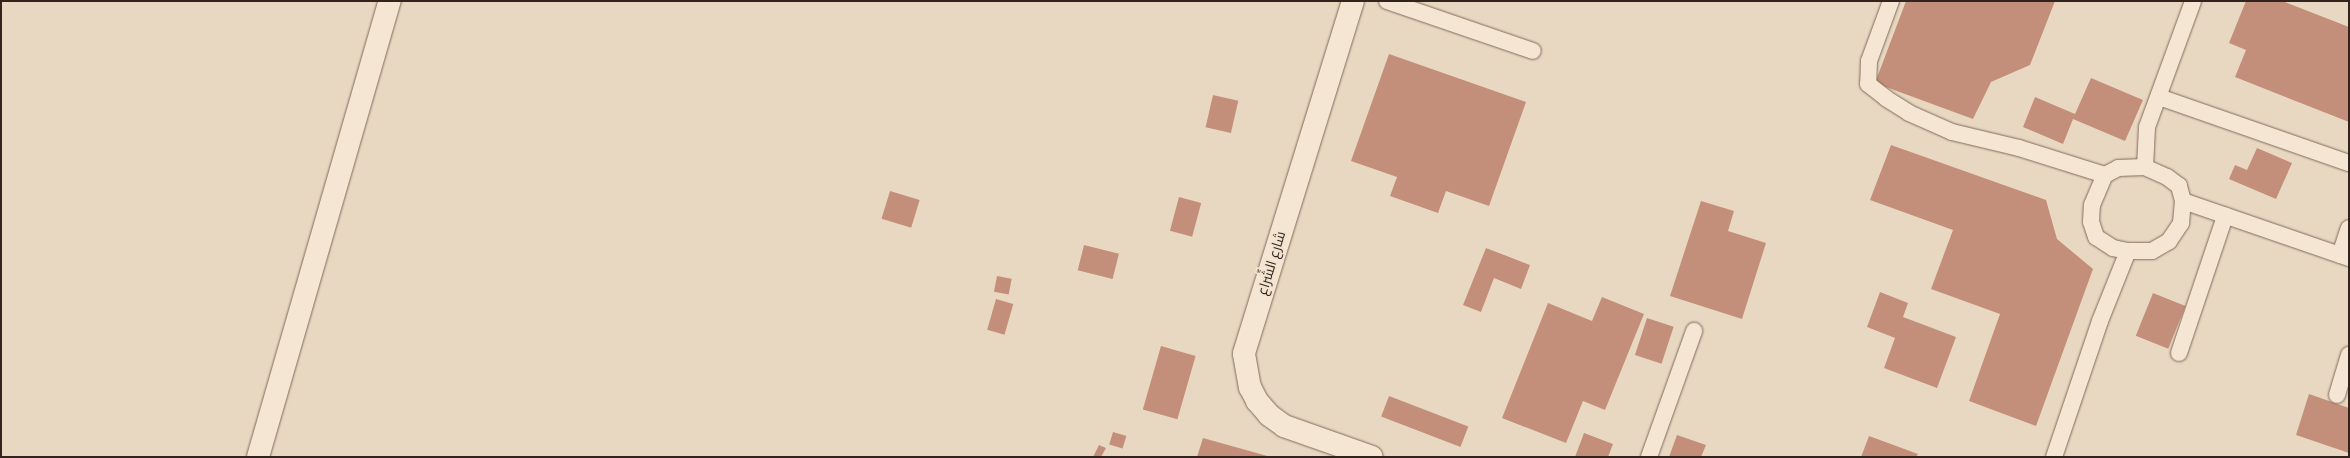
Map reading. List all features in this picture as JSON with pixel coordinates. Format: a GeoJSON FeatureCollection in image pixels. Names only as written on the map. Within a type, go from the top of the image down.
{"type":"FeatureCollection","features":[{"type":"Feature","properties":{"kind":"street"},"geometry":{"type":"LineString","coordinates":[[258,457],[390,1]]}},
{"type":"Feature","properties":{"kind":"street","name":"شارع الشِّراع"},"geometry":{"type":"LineString","coordinates":[[1353,1],[1244,354],[1250,387],[1257,401],[1269,415],[1284,426],[1372,457]]}},
{"type":"Feature","properties":{"kind":"lane"},"geometry":{"type":"LineString","coordinates":[[1387,1],[1533,51]]}},
{"type":"Feature","properties":{"kind":"lane"},"geometry":{"type":"LineString","coordinates":[[1891,1],[1869,61],[1868,84],[1886,99],[1909,113],[1952,132],[2019,148],[2105,175]]}},
{"type":"Feature","properties":{"kind":"lane"},"geometry":{"type":"LineString","coordinates":[[2146,167],[2147,127],[2160,97],[2193,1]]}},
{"type":"Feature","properties":{"kind":"lane"},"geometry":{"type":"LineString","coordinates":[[2160,97],[2349,163]]}},
{"type":"Feature","properties":{"kind":"lane"},"geometry":{"type":"LineString","coordinates":[[2146,167],[2167,177],[2179,186],[2183,201],[2180,223],[2169,241],[2152,251],[2128,251],[2113,248],[2096,237],[2091,222],[2095,198],[2105,175],[2118,168],[2146,167]]}},
{"type":"Feature","properties":{"kind":"lane"},"geometry":{"type":"LineString","coordinates":[[2183,201],[2344,256],[2349,228]]}},
{"type":"Feature","properties":{"kind":"lane"},"geometry":{"type":"LineString","coordinates":[[2179,353],[2225,216]]}},
{"type":"Feature","properties":{"kind":"lane"},"geometry":{"type":"LineString","coordinates":[[2054,457],[2100,321],[2128,251]]}},
{"type":"Feature","properties":{"kind":"lane"},"geometry":{"type":"LineString","coordinates":[[1649,457],[1694,331]]}},
{"type":"Feature","properties":{"kind":"lane"},"geometry":{"type":"LineString","coordinates":[[2337,395],[2349,355]]}},
{"type":"Feature","properties":{"kind":"building"},"geometry":{"type":"Polygon","coordinates":[[[1906,1],[2055,1],[2030,65],[1991,82],[1973,119],[1875,83],[1906,1]]]}},
{"type":"Feature","properties":{"kind":"building"},"geometry":{"type":"Polygon","coordinates":[[[2246,1],[2282,1],[2349,27],[2349,122],[2235,77],[2246,50],[2229,43],[2246,1]]]}},
{"type":"Feature","properties":{"kind":"building"},"geometry":{"type":"Polygon","coordinates":[[[1389,54],[1526,102],[1489,206],[1446,191],[1438,213],[1390,196],[1397,177],[1351,161],[1389,54]]]}},
{"type":"Feature","properties":{"kind":"building"},"geometry":{"type":"Polygon","coordinates":[[[2091,78],[2143,100],[2125,141],[2073,119],[2063,144],[2023,127],[2035,97],[2075,114],[2091,78]]]}},
{"type":"Feature","properties":{"kind":"building"},"geometry":{"type":"Polygon","coordinates":[[[1213,95],[1238,101],[1231,133],[1206,127],[1213,95]]]}},
{"type":"Feature","properties":{"kind":"building"},"geometry":{"type":"Polygon","coordinates":[[[1891,145],[2046,200],[2057,239],[2093,269],[2036,426],[1969,401],[2000,314],[1931,289],[1953,230],[1870,200],[1891,145]]]}},
{"type":"Feature","properties":{"kind":"building"},"geometry":{"type":"Polygon","coordinates":[[[2257,148],[2292,163],[2276,199],[2229,179],[2235,165],[2247,170],[2257,148]]]}},
{"type":"Feature","properties":{"kind":"building"},"geometry":{"type":"Polygon","coordinates":[[[890,191],[920,200],[911,228],[882,219],[890,191]]]}},
{"type":"Feature","properties":{"kind":"building"},"geometry":{"type":"Polygon","coordinates":[[[1179,197],[1201,203],[1192,237],[1170,231],[1179,197]]]}},
{"type":"Feature","properties":{"kind":"building"},"geometry":{"type":"Polygon","coordinates":[[[1701,201],[1734,211],[1728,231],[1766,243],[1742,319],[1670,296],[1701,201]]]}},
{"type":"Feature","properties":{"kind":"building"},"geometry":{"type":"Polygon","coordinates":[[[1084,245],[1119,254],[1113,279],[1078,270],[1084,245]]]}},
{"type":"Feature","properties":{"kind":"building"},"geometry":{"type":"Polygon","coordinates":[[[1486,248],[1530,265],[1521,289],[1494,278],[1481,312],[1463,305],[1486,248]]]}},
{"type":"Feature","properties":{"kind":"building"},"geometry":{"type":"Polygon","coordinates":[[[997,276],[1012,279],[1009,295],[994,292],[997,276]]]}},
{"type":"Feature","properties":{"kind":"building"},"geometry":{"type":"Polygon","coordinates":[[[1880,292],[1908,303],[1903,317],[1956,337],[1937,388],[1884,368],[1895,338],[1867,327],[1880,292]]]}},
{"type":"Feature","properties":{"kind":"building"},"geometry":{"type":"Polygon","coordinates":[[[2153,293],[2185,306],[2168,349],[2136,336],[2153,293]]]}},
{"type":"Feature","properties":{"kind":"building"},"geometry":{"type":"Polygon","coordinates":[[[1602,297],[1644,314],[1605,410],[1583,401],[1566,443],[1502,418],[1548,303],[1592,321],[1602,297]]]}},
{"type":"Feature","properties":{"kind":"building"},"geometry":{"type":"Polygon","coordinates":[[[996,299],[1013,304],[1004,335],[987,330],[996,299]]]}},
{"type":"Feature","properties":{"kind":"building"},"geometry":{"type":"Polygon","coordinates":[[[1647,318],[1674,327],[1662,364],[1635,355],[1647,318]]]}},
{"type":"Feature","properties":{"kind":"building"},"geometry":{"type":"Polygon","coordinates":[[[1161,346],[1196,356],[1177,419],[1143,409],[1161,346]]]}},
{"type":"Feature","properties":{"kind":"building"},"geometry":{"type":"Polygon","coordinates":[[[2309,394],[2349,408],[2349,453],[2296,435],[2309,394]]]}},
{"type":"Feature","properties":{"kind":"building"},"geometry":{"type":"Polygon","coordinates":[[[1389,396],[1468,426],[1460,447],[1381,417],[1389,396]]]}},
{"type":"Feature","properties":{"kind":"building"},"geometry":{"type":"Polygon","coordinates":[[[1113,432],[1126,436],[1123,449],[1109,444],[1113,432]]]}},
{"type":"Feature","properties":{"kind":"building"},"geometry":{"type":"Polygon","coordinates":[[[1584,433],[1613,444],[1608,457],[1575,457],[1584,433]]]}},
{"type":"Feature","properties":{"kind":"building"},"geometry":{"type":"Polygon","coordinates":[[[1677,435],[1706,445],[1701,457],[1669,457],[1677,435]]]}},
{"type":"Feature","properties":{"kind":"building"},"geometry":{"type":"Polygon","coordinates":[[[1869,436],[1918,454],[1916,457],[1861,457],[1869,436]]]}},
{"type":"Feature","properties":{"kind":"building"},"geometry":{"type":"Polygon","coordinates":[[[1203,438],[1271,457],[1197,457],[1203,438]]]}},
{"type":"Feature","properties":{"kind":"building"},"geometry":{"type":"Polygon","coordinates":[[[1099,445],[1106,448],[1101,457],[1093,457],[1099,445]]]}}]}
